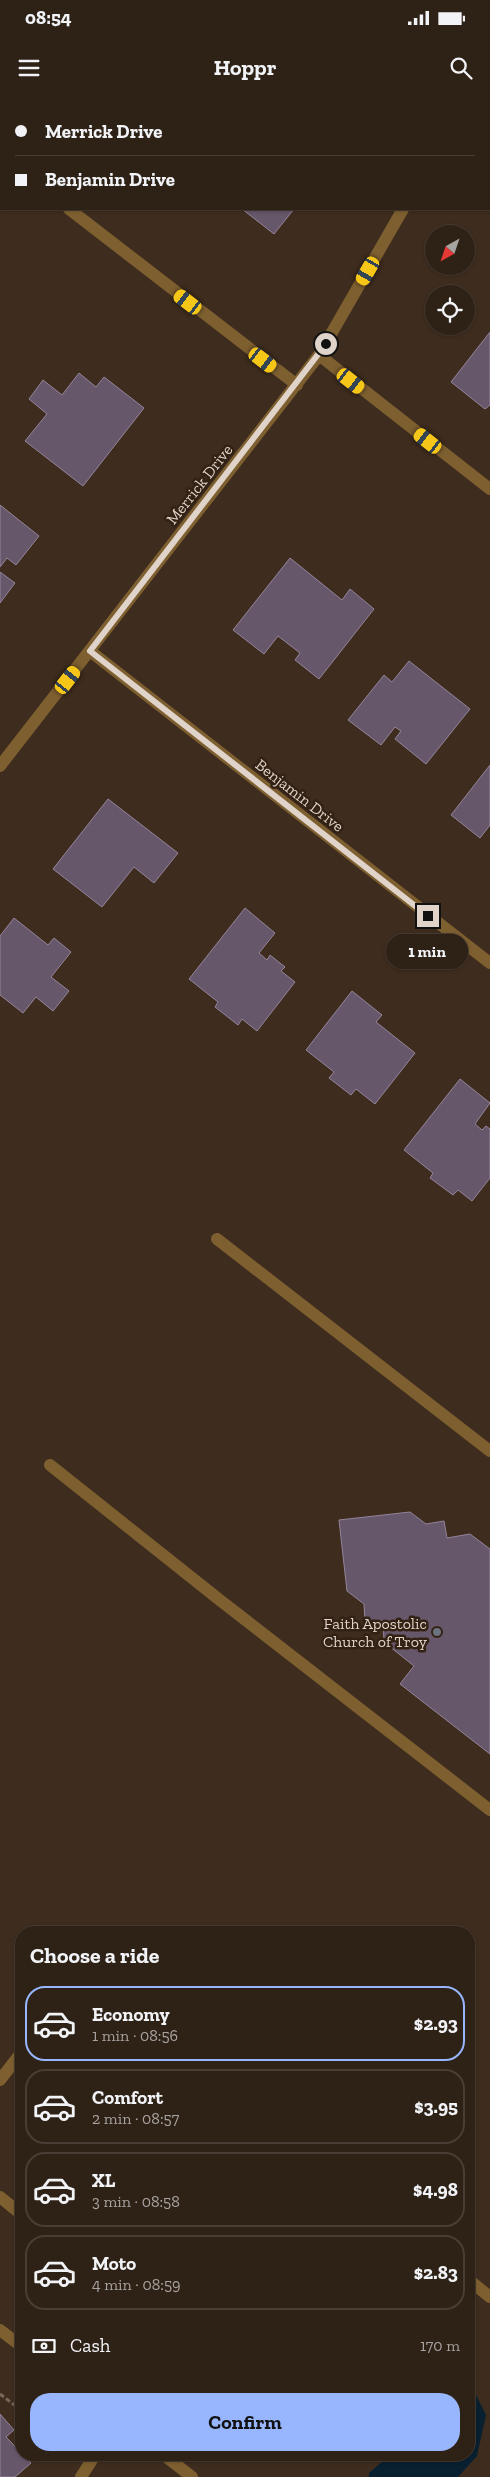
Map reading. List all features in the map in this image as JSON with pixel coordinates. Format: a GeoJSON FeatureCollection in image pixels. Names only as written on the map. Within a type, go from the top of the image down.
{"type":"FeatureCollection","features":[{"type":"Feature","properties":{"kind":"street"},"geometry":{"type":"LineString","coordinates":[[70,210],[297,385]]}},
{"type":"Feature","properties":{"kind":"street","name":"Merrick Drive"},"geometry":{"type":"LineString","coordinates":[[0,766],[320,355],[403,210]]}},
{"type":"Feature","properties":{"kind":"street"},"geometry":{"type":"LineString","coordinates":[[320,355],[490,489]]}},
{"type":"Feature","properties":{"kind":"street","name":"Benjamin Drive"},"geometry":{"type":"LineString","coordinates":[[90,651],[490,964]]}},
{"type":"Feature","properties":{"kind":"street"},"geometry":{"type":"LineString","coordinates":[[217,1239],[490,1451]]}},
{"type":"Feature","properties":{"kind":"street"},"geometry":{"type":"LineString","coordinates":[[50,1465],[221,1601],[490,1810]]}},
{"type":"Feature","properties":{"kind":"street"},"geometry":{"type":"LineString","coordinates":[[0,2080],[15,2061]]}},
{"type":"Feature","properties":{"kind":"street"},"geometry":{"type":"LineString","coordinates":[[0,2197],[15,2209]]}},
{"type":"Feature","properties":{"kind":"street"},"geometry":{"type":"LineString","coordinates":[[475,2285],[490,2297]]}},
{"type":"Feature","properties":{"kind":"street"},"geometry":{"type":"LineString","coordinates":[[0,2330],[15,2341]]}},
{"type":"Feature","properties":{"kind":"street"},"geometry":{"type":"LineString","coordinates":[[81,2477],[91,2461]]}},
{"type":"Feature","properties":{"kind":"street"},"geometry":{"type":"LineString","coordinates":[[172,2461],[192,2477]]}},
{"type":"Feature","properties":{"kind":"path"},"geometry":{"type":"LineString","coordinates":[[0,2394],[15,2405]]}},
{"type":"Feature","properties":{"kind":"water"},"geometry":{"type":"Polygon","coordinates":[[[475,2394],[486,2415],[475,2458],[475,2394]]]}},
{"type":"Feature","properties":{"kind":"water"},"geometry":{"type":"Polygon","coordinates":[[[383,2461],[472,2461],[458,2477],[369,2477],[369,2473],[383,2461]]]}},
{"type":"Feature","properties":{"kind":"building"},"geometry":{"type":"Polygon","coordinates":[[[243,210],[293,210],[274,234],[243,210]]]}},
{"type":"Feature","properties":{"kind":"building"},"geometry":{"type":"Polygon","coordinates":[[[490,332],[490,405],[485,409],[451,382],[490,332]]]}},
{"type":"Feature","properties":{"kind":"building"},"geometry":{"type":"Polygon","coordinates":[[[79,373],[96,387],[104,377],[144,408],[83,486],[25,441],[47,414],[29,399],[43,380],[62,395],[79,373]]]}},
{"type":"Feature","properties":{"kind":"building"},"geometry":{"type":"Polygon","coordinates":[[[0,505],[39,536],[16,565],[7,558],[0,567],[0,505]]]}},
{"type":"Feature","properties":{"kind":"building"},"geometry":{"type":"Polygon","coordinates":[[[290,558],[342,600],[350,589],[374,609],[319,679],[295,660],[300,653],[278,636],[264,654],[233,630],[290,558]]]}},
{"type":"Feature","properties":{"kind":"building"},"geometry":{"type":"Polygon","coordinates":[[[0,572],[15,583],[0,603],[0,572]]]}},
{"type":"Feature","properties":{"kind":"building"},"geometry":{"type":"Polygon","coordinates":[[[409,661],[470,709],[426,764],[395,739],[401,731],[395,727],[381,745],[348,720],[384,675],[392,682],[409,661]]]}},
{"type":"Feature","properties":{"kind":"building"},"geometry":{"type":"Polygon","coordinates":[[[490,765],[490,825],[480,838],[451,815],[490,765]]]}},
{"type":"Feature","properties":{"kind":"building"},"geometry":{"type":"Polygon","coordinates":[[[108,799],[178,853],[154,883],[134,867],[102,907],[53,869],[108,799]]]}},
{"type":"Feature","properties":{"kind":"building"},"geometry":{"type":"Polygon","coordinates":[[[245,908],[275,933],[259,953],[267,960],[270,955],[285,967],[281,971],[295,982],[257,1031],[242,1019],[238,1025],[215,1007],[218,1002],[189,979],[245,908]]]}},
{"type":"Feature","properties":{"kind":"building"},"geometry":{"type":"Polygon","coordinates":[[[14,918],[48,945],[54,938],[71,952],[51,977],[69,991],[53,1011],[36,997],[23,1013],[0,995],[0,936],[14,918]]]}},
{"type":"Feature","properties":{"kind":"building"},"geometry":{"type":"Polygon","coordinates":[[[352,991],[382,1015],[376,1022],[415,1053],[375,1104],[356,1089],[351,1095],[329,1078],[334,1072],[306,1050],[352,991]]]}},
{"type":"Feature","properties":{"kind":"building"},"geometry":{"type":"Polygon","coordinates":[[[460,1079],[490,1103],[475,1124],[482,1130],[486,1126],[490,1129],[490,1178],[472,1201],[458,1190],[453,1195],[430,1178],[433,1173],[404,1150],[460,1079]]]}},
{"type":"Feature","properties":{"kind":"building","name":"Faith Apostolic Church of Troy"},"geometry":{"type":"Polygon","coordinates":[[[410,1512],[426,1524],[444,1521],[447,1538],[470,1534],[490,1549],[490,1754],[400,1684],[414,1666],[384,1642],[383,1621],[365,1622],[364,1604],[347,1591],[339,1520],[410,1512]]]}},
{"type":"Feature","properties":{"kind":"building"},"geometry":{"type":"Polygon","coordinates":[[[0,2414],[14,2430],[6,2437],[15,2446],[15,2461],[29,2461],[31,2463],[15,2477],[0,2477],[0,2414]]]}},
{"type":"Feature","properties":{"kind":"place","name":"Faith Apostolic Church of Troy"},"geometry":{"type":"Point","coordinates":[437,1632]}},
{"type":"Feature","properties":{"kind":"route"},"geometry":{"type":"LineString","coordinates":[[326,344],[297,385],[90,651],[428,916]]}}]}
